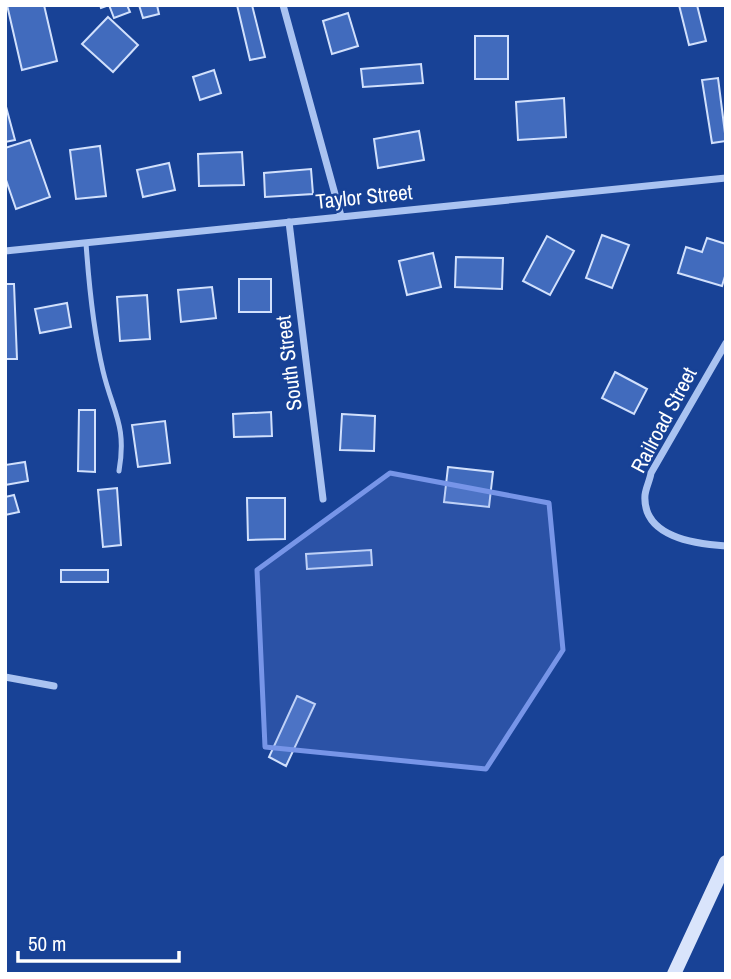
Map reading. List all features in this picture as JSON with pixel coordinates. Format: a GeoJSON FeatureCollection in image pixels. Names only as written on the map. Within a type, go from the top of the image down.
{"type":"FeatureCollection","features":[{"type":"Feature","properties":{"kind":"street"},"geometry":{"type":"LineString","coordinates":[[283,5],[341,216]]}},
{"type":"Feature","properties":{"kind":"street","name":"Taylor Street"},"geometry":{"type":"LineString","coordinates":[[5,251],[726,178]]}},
{"type":"Feature","properties":{"kind":"street","name":"South Street"},"geometry":{"type":"LineString","coordinates":[[289,222],[323,499]]}},
{"type":"Feature","properties":{"kind":"street","name":"Railroad Street"},"geometry":{"type":"LineString","coordinates":[[726,343],[651,473],[645,496],[650,519],[665,533],[687,540],[726,546]]}},
{"type":"Feature","properties":{"kind":"street"},"geometry":{"type":"LineString","coordinates":[[5,677],[54,686]]}},
{"type":"Feature","properties":{"kind":"street"},"geometry":{"type":"LineString","coordinates":[[674,974],[726,862]]}},
{"type":"Feature","properties":{"kind":"lane"},"geometry":{"type":"LineString","coordinates":[[86,243],[91,301],[103,370],[122,434],[120,471]]}},
{"type":"Feature","properties":{"kind":"highlighted area"},"geometry":{"type":"Polygon","coordinates":[[[390,473],[549,503],[563,650],[486,769],[265,747],[257,570],[390,473]]]}},
{"type":"Feature","properties":{"kind":"building"},"geometry":{"type":"Polygon","coordinates":[[[7,5],[44,5],[57,61],[22,70],[7,5]]]}},
{"type":"Feature","properties":{"kind":"building"},"geometry":{"type":"Polygon","coordinates":[[[109,5],[127,5],[130,12],[114,18],[109,5]]]}},
{"type":"Feature","properties":{"kind":"building"},"geometry":{"type":"Polygon","coordinates":[[[139,5],[157,5],[159,14],[143,18],[139,5]]]}},
{"type":"Feature","properties":{"kind":"building"},"geometry":{"type":"Polygon","coordinates":[[[237,5],[252,5],[265,57],[250,60],[237,5]]]}},
{"type":"Feature","properties":{"kind":"building"},"geometry":{"type":"Polygon","coordinates":[[[679,5],[697,5],[706,41],[689,45],[679,5]]]}},
{"type":"Feature","properties":{"kind":"building"},"geometry":{"type":"Polygon","coordinates":[[[348,13],[358,46],[332,54],[323,21],[348,13]]]}},
{"type":"Feature","properties":{"kind":"building"},"geometry":{"type":"Polygon","coordinates":[[[108,17],[138,45],[113,72],[82,44],[108,17]]]}},
{"type":"Feature","properties":{"kind":"building"},"geometry":{"type":"Polygon","coordinates":[[[475,36],[508,36],[508,79],[475,79],[475,36]]]}},
{"type":"Feature","properties":{"kind":"building"},"geometry":{"type":"Polygon","coordinates":[[[421,64],[423,83],[363,87],[361,69],[421,64]]]}},
{"type":"Feature","properties":{"kind":"building"},"geometry":{"type":"Polygon","coordinates":[[[214,70],[221,93],[200,100],[193,77],[214,70]]]}},
{"type":"Feature","properties":{"kind":"building"},"geometry":{"type":"Polygon","coordinates":[[[718,78],[726,141],[712,143],[702,80],[718,78]]]}},
{"type":"Feature","properties":{"kind":"building"},"geometry":{"type":"Polygon","coordinates":[[[564,98],[566,137],[518,140],[516,102],[564,98]]]}},
{"type":"Feature","properties":{"kind":"building"},"geometry":{"type":"Polygon","coordinates":[[[5,103],[15,140],[5,142],[5,103]]]}},
{"type":"Feature","properties":{"kind":"building"},"geometry":{"type":"Polygon","coordinates":[[[419,131],[424,160],[378,168],[374,139],[419,131]]]}},
{"type":"Feature","properties":{"kind":"building"},"geometry":{"type":"Polygon","coordinates":[[[30,140],[50,197],[16,209],[5,177],[5,148],[30,140]]]}},
{"type":"Feature","properties":{"kind":"building"},"geometry":{"type":"Polygon","coordinates":[[[100,146],[106,196],[76,199],[70,150],[100,146]]]}},
{"type":"Feature","properties":{"kind":"building"},"geometry":{"type":"Polygon","coordinates":[[[242,152],[244,185],[199,186],[198,154],[242,152]]]}},
{"type":"Feature","properties":{"kind":"building"},"geometry":{"type":"Polygon","coordinates":[[[169,163],[175,190],[143,197],[137,170],[169,163]]]}},
{"type":"Feature","properties":{"kind":"building"},"geometry":{"type":"Polygon","coordinates":[[[311,169],[313,194],[265,197],[264,173],[311,169]]]}},
{"type":"Feature","properties":{"kind":"building"},"geometry":{"type":"Polygon","coordinates":[[[602,235],[629,245],[612,288],[586,278],[602,235]]]}},
{"type":"Feature","properties":{"kind":"building"},"geometry":{"type":"Polygon","coordinates":[[[547,236],[574,251],[550,295],[523,281],[547,236]]]}},
{"type":"Feature","properties":{"kind":"building"},"geometry":{"type":"Polygon","coordinates":[[[707,238],[726,244],[726,273],[722,286],[678,273],[686,247],[702,252],[707,238]]]}},
{"type":"Feature","properties":{"kind":"building"},"geometry":{"type":"Polygon","coordinates":[[[433,253],[441,287],[407,295],[399,261],[433,253]]]}},
{"type":"Feature","properties":{"kind":"building"},"geometry":{"type":"Polygon","coordinates":[[[456,257],[503,258],[502,289],[455,287],[456,257]]]}},
{"type":"Feature","properties":{"kind":"building"},"geometry":{"type":"Polygon","coordinates":[[[239,279],[271,279],[271,312],[239,312],[239,279]]]}},
{"type":"Feature","properties":{"kind":"building"},"geometry":{"type":"Polygon","coordinates":[[[5,284],[14,284],[17,359],[5,359],[5,284]]]}},
{"type":"Feature","properties":{"kind":"building"},"geometry":{"type":"Polygon","coordinates":[[[212,287],[216,318],[181,322],[178,290],[212,287]]]}},
{"type":"Feature","properties":{"kind":"building"},"geometry":{"type":"Polygon","coordinates":[[[147,295],[150,339],[120,341],[117,297],[147,295]]]}},
{"type":"Feature","properties":{"kind":"building"},"geometry":{"type":"Polygon","coordinates":[[[67,303],[71,327],[40,333],[35,309],[67,303]]]}},
{"type":"Feature","properties":{"kind":"building"},"geometry":{"type":"Polygon","coordinates":[[[615,372],[647,389],[634,414],[602,398],[615,372]]]}},
{"type":"Feature","properties":{"kind":"building"},"geometry":{"type":"Polygon","coordinates":[[[79,410],[95,410],[95,472],[78,471],[79,410]]]}},
{"type":"Feature","properties":{"kind":"building"},"geometry":{"type":"Polygon","coordinates":[[[271,412],[272,436],[234,437],[233,414],[271,412]]]}},
{"type":"Feature","properties":{"kind":"building"},"geometry":{"type":"Polygon","coordinates":[[[342,414],[375,416],[374,451],[340,450],[342,414]]]}},
{"type":"Feature","properties":{"kind":"building"},"geometry":{"type":"Polygon","coordinates":[[[165,421],[170,463],[138,467],[132,425],[165,421]]]}},
{"type":"Feature","properties":{"kind":"building"},"geometry":{"type":"Polygon","coordinates":[[[25,462],[28,481],[5,485],[5,465],[25,462]]]}},
{"type":"Feature","properties":{"kind":"building"},"geometry":{"type":"Polygon","coordinates":[[[448,467],[493,472],[489,507],[444,502],[448,467]]]}},
{"type":"Feature","properties":{"kind":"building"},"geometry":{"type":"Polygon","coordinates":[[[117,488],[121,545],[103,547],[98,490],[117,488]]]}},
{"type":"Feature","properties":{"kind":"building"},"geometry":{"type":"Polygon","coordinates":[[[14,495],[19,512],[5,515],[5,497],[14,495]]]}},
{"type":"Feature","properties":{"kind":"building"},"geometry":{"type":"Polygon","coordinates":[[[247,498],[285,498],[285,539],[248,540],[247,498]]]}},
{"type":"Feature","properties":{"kind":"building"},"geometry":{"type":"Polygon","coordinates":[[[371,550],[372,565],[307,569],[306,554],[371,550]]]}},
{"type":"Feature","properties":{"kind":"building"},"geometry":{"type":"Polygon","coordinates":[[[61,570],[108,570],[108,582],[61,582],[61,570]]]}},
{"type":"Feature","properties":{"kind":"building"},"geometry":{"type":"Polygon","coordinates":[[[297,696],[315,704],[286,766],[269,757],[297,696]]]}}]}
